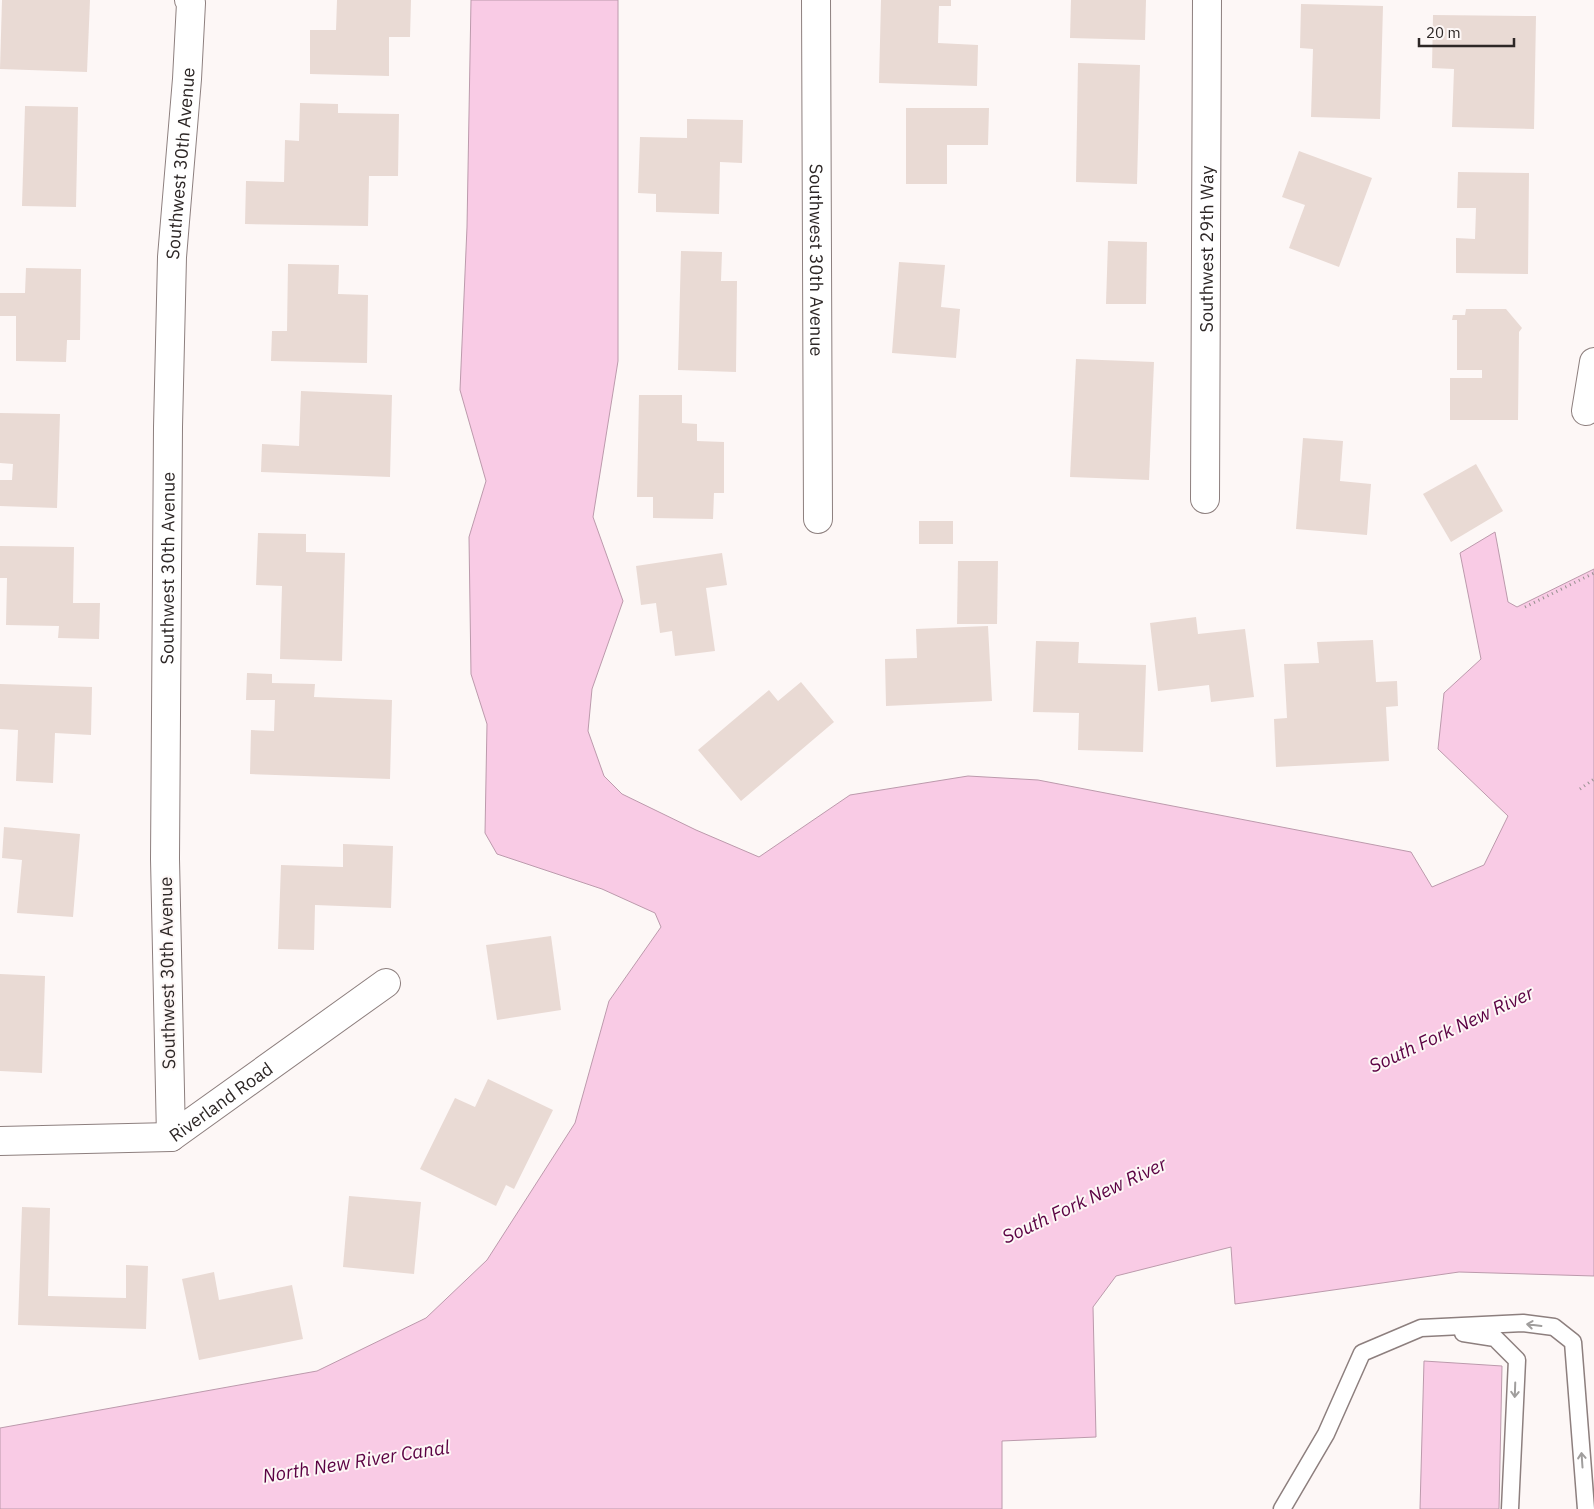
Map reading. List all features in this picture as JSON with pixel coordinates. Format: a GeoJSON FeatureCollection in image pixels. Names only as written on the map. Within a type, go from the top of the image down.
{"type":"FeatureCollection","features":[{"type":"Feature","properties":{"kind":"street","name":"Southwest 30th Avenue"},"geometry":{"type":"LineString","coordinates":[[171,1137],[165,860],[168,427],[172,256],[187,79],[191,3],[189,0]]}},
{"type":"Feature","properties":{"kind":"street","name":"Southwest 30th Avenue"},"geometry":{"type":"LineString","coordinates":[[816,0],[818,519]]}},
{"type":"Feature","properties":{"kind":"street","name":"Southwest 29th Way"},"geometry":{"type":"LineString","coordinates":[[1205,499],[1207,0]]}},
{"type":"Feature","properties":{"kind":"street"},"geometry":{"type":"LineString","coordinates":[[1586,411],[1594,362]]}},
{"type":"Feature","properties":{"kind":"street","name":"Riverland Road"},"geometry":{"type":"LineString","coordinates":[[0,1141],[171,1137],[386,983]]}},
{"type":"Feature","properties":{"kind":"lane"},"geometry":{"type":"LineString","coordinates":[[1282,1509],[1326,1434],[1362,1353],[1421,1328],[1523,1323],[1554,1327],[1573,1342],[1586,1509]]}},
{"type":"Feature","properties":{"kind":"lane"},"geometry":{"type":"LineString","coordinates":[[1421,1328],[1496,1338],[1517,1360],[1510,1509]]}},
{"type":"Feature","properties":{"kind":"path"},"geometry":{"type":"LineString","coordinates":[[1525,607],[1594,573]]}},
{"type":"Feature","properties":{"kind":"path"},"geometry":{"type":"LineString","coordinates":[[1580,789],[1594,779]]}},
{"type":"Feature","properties":{"kind":"water"},"geometry":{"type":"Polygon","coordinates":[[[471,0],[618,0],[618,361],[593,517],[623,601],[592,689],[588,731],[604,776],[622,794],[696,830],[759,857],[850,795],[968,776],[1038,780],[1411,852],[1432,887],[1484,865],[1508,816],[1438,749],[1444,693],[1481,659],[1460,553],[1495,532],[1508,602],[1517,607],[1594,569],[1594,1276],[1459,1272],[1235,1304],[1231,1247],[1116,1276],[1093,1307],[1096,1437],[1002,1441],[1002,1509],[0,1509],[0,1428],[317,1371],[426,1318],[487,1260],[575,1123],[609,1001],[661,927],[655,913],[602,889],[497,854],[485,833],[487,724],[471,674],[469,537],[486,481],[460,390],[467,227],[471,0]]]}},
{"type":"Feature","properties":{"kind":"water"},"geometry":{"type":"Polygon","coordinates":[[[1424,1361],[1502,1366],[1499,1509],[1420,1509],[1424,1361]]]}},
{"type":"Feature","properties":{"kind":"building"},"geometry":{"type":"Polygon","coordinates":[[[2,0],[90,0],[87,72],[0,69],[2,0]]]}},
{"type":"Feature","properties":{"kind":"building"},"geometry":{"type":"Polygon","coordinates":[[[337,0],[411,0],[410,37],[389,37],[389,76],[310,74],[310,30],[336,30],[337,0]]]}},
{"type":"Feature","properties":{"kind":"building"},"geometry":{"type":"Polygon","coordinates":[[[881,0],[951,0],[951,6],[939,6],[938,43],[978,45],[977,86],[879,83],[881,0]]]}},
{"type":"Feature","properties":{"kind":"building"},"geometry":{"type":"Polygon","coordinates":[[[1071,0],[1146,0],[1145,40],[1070,38],[1071,0]]]}},
{"type":"Feature","properties":{"kind":"building"},"geometry":{"type":"Polygon","coordinates":[[[1301,4],[1383,6],[1380,119],[1311,117],[1313,49],[1300,48],[1301,4]]]}},
{"type":"Feature","properties":{"kind":"building"},"geometry":{"type":"Polygon","coordinates":[[[1433,15],[1536,16],[1534,129],[1452,127],[1454,69],[1432,68],[1433,15]]]}},
{"type":"Feature","properties":{"kind":"building"},"geometry":{"type":"Polygon","coordinates":[[[1078,63],[1140,65],[1137,184],[1076,182],[1078,63]]]}},
{"type":"Feature","properties":{"kind":"building"},"geometry":{"type":"Polygon","coordinates":[[[300,103],[338,104],[338,113],[399,114],[398,176],[369,176],[368,226],[245,224],[246,181],[284,182],[285,140],[299,141],[300,103]]]}},
{"type":"Feature","properties":{"kind":"building"},"geometry":{"type":"Polygon","coordinates":[[[25,106],[78,107],[76,207],[22,206],[25,106]]]}},
{"type":"Feature","properties":{"kind":"building"},"geometry":{"type":"Polygon","coordinates":[[[906,108],[989,108],[988,145],[947,145],[947,184],[906,184],[906,108]]]}},
{"type":"Feature","properties":{"kind":"building"},"geometry":{"type":"Polygon","coordinates":[[[687,119],[743,120],[742,163],[720,162],[719,214],[656,212],[656,194],[638,193],[640,137],[687,138],[687,119]]]}},
{"type":"Feature","properties":{"kind":"building"},"geometry":{"type":"Polygon","coordinates":[[[1299,151],[1372,178],[1339,267],[1289,248],[1305,205],[1282,197],[1299,151]]]}},
{"type":"Feature","properties":{"kind":"building"},"geometry":{"type":"Polygon","coordinates":[[[1458,172],[1529,173],[1528,274],[1456,273],[1456,238],[1475,239],[1476,208],[1457,208],[1458,172]]]}},
{"type":"Feature","properties":{"kind":"building"},"geometry":{"type":"Polygon","coordinates":[[[1108,241],[1147,242],[1146,304],[1106,304],[1108,241]]]}},
{"type":"Feature","properties":{"kind":"building"},"geometry":{"type":"Polygon","coordinates":[[[681,251],[722,252],[721,281],[737,281],[736,372],[678,370],[681,251]]]}},
{"type":"Feature","properties":{"kind":"building"},"geometry":{"type":"Polygon","coordinates":[[[899,262],[945,265],[941,307],[960,309],[956,358],[892,353],[899,262]]]}},
{"type":"Feature","properties":{"kind":"building"},"geometry":{"type":"Polygon","coordinates":[[[288,264],[339,265],[338,294],[368,295],[367,363],[271,361],[272,331],[287,331],[288,264]]]}},
{"type":"Feature","properties":{"kind":"building"},"geometry":{"type":"Polygon","coordinates":[[[26,268],[81,269],[80,340],[67,340],[66,362],[16,361],[16,316],[0,316],[0,293],[25,293],[26,268]]]}},
{"type":"Feature","properties":{"kind":"building"},"geometry":{"type":"Polygon","coordinates":[[[1466,309],[1506,309],[1522,328],[1519,332],[1518,420],[1450,420],[1450,378],[1482,378],[1482,370],[1457,370],[1457,320],[1452,320],[1453,315],[1465,315],[1466,309]]]}},
{"type":"Feature","properties":{"kind":"building"},"geometry":{"type":"Polygon","coordinates":[[[1076,359],[1154,362],[1149,480],[1070,477],[1076,359]]]}},
{"type":"Feature","properties":{"kind":"building"},"geometry":{"type":"Polygon","coordinates":[[[301,391],[392,395],[390,477],[261,472],[262,444],[299,446],[301,391]]]}},
{"type":"Feature","properties":{"kind":"building"},"geometry":{"type":"Polygon","coordinates":[[[639,395],[682,395],[682,423],[697,424],[697,441],[724,442],[724,493],[714,493],[713,519],[653,518],[653,497],[637,497],[639,395]]]}},
{"type":"Feature","properties":{"kind":"building"},"geometry":{"type":"Polygon","coordinates":[[[0,413],[60,414],[57,508],[0,506],[0,480],[12,480],[13,464],[0,463],[0,413]]]}},
{"type":"Feature","properties":{"kind":"building"},"geometry":{"type":"Polygon","coordinates":[[[1303,438],[1343,441],[1340,481],[1371,484],[1367,535],[1296,529],[1303,438]]]}},
{"type":"Feature","properties":{"kind":"building"},"geometry":{"type":"Polygon","coordinates":[[[1476,464],[1503,511],[1451,542],[1423,494],[1476,464]]]}},
{"type":"Feature","properties":{"kind":"building"},"geometry":{"type":"Polygon","coordinates":[[[919,521],[953,521],[953,544],[919,544],[919,521]]]}},
{"type":"Feature","properties":{"kind":"building"},"geometry":{"type":"Polygon","coordinates":[[[258,533],[306,534],[306,552],[345,553],[342,661],[280,659],[282,586],[256,585],[258,533]]]}},
{"type":"Feature","properties":{"kind":"building"},"geometry":{"type":"Polygon","coordinates":[[[0,546],[74,547],[73,603],[100,603],[99,639],[58,638],[59,626],[6,625],[7,578],[0,578],[0,546]]]}},
{"type":"Feature","properties":{"kind":"building"},"geometry":{"type":"Polygon","coordinates":[[[722,553],[727,585],[706,588],[715,651],[675,656],[672,631],[660,633],[656,603],[641,605],[636,566],[722,553]]]}},
{"type":"Feature","properties":{"kind":"building"},"geometry":{"type":"Polygon","coordinates":[[[958,561],[998,561],[997,624],[957,624],[958,561]]]}},
{"type":"Feature","properties":{"kind":"building"},"geometry":{"type":"Polygon","coordinates":[[[1196,617],[1198,634],[1245,629],[1254,697],[1211,702],[1209,685],[1158,691],[1150,623],[1196,617]]]}},
{"type":"Feature","properties":{"kind":"building"},"geometry":{"type":"Polygon","coordinates":[[[988,626],[992,701],[886,706],[885,659],[917,658],[916,629],[988,626]]]}},
{"type":"Feature","properties":{"kind":"building"},"geometry":{"type":"Polygon","coordinates":[[[1373,640],[1376,682],[1397,681],[1398,706],[1386,707],[1389,761],[1276,767],[1274,719],[1287,718],[1284,664],[1319,663],[1317,642],[1373,640]]]}},
{"type":"Feature","properties":{"kind":"building"},"geometry":{"type":"Polygon","coordinates":[[[1036,641],[1079,642],[1078,663],[1146,665],[1143,752],[1078,750],[1079,713],[1033,712],[1036,641]]]}},
{"type":"Feature","properties":{"kind":"building"},"geometry":{"type":"Polygon","coordinates":[[[247,673],[272,674],[272,683],[315,684],[314,697],[392,700],[390,779],[250,774],[251,730],[274,731],[275,700],[246,700],[247,673]]]}},
{"type":"Feature","properties":{"kind":"building"},"geometry":{"type":"Polygon","coordinates":[[[801,682],[834,722],[741,801],[698,750],[769,690],[778,701],[801,682]]]}},
{"type":"Feature","properties":{"kind":"building"},"geometry":{"type":"Polygon","coordinates":[[[0,684],[92,687],[91,735],[55,733],[53,783],[16,781],[18,730],[0,729],[0,684]]]}},
{"type":"Feature","properties":{"kind":"building"},"geometry":{"type":"Polygon","coordinates":[[[4,827],[80,834],[73,917],[17,913],[22,860],[2,858],[4,827]]]}},
{"type":"Feature","properties":{"kind":"building"},"geometry":{"type":"Polygon","coordinates":[[[343,844],[393,846],[391,908],[315,905],[314,950],[278,949],[281,865],[343,867],[343,844]]]}},
{"type":"Feature","properties":{"kind":"building"},"geometry":{"type":"Polygon","coordinates":[[[551,936],[561,1010],[497,1020],[486,945],[551,936]]]}},
{"type":"Feature","properties":{"kind":"building"},"geometry":{"type":"Polygon","coordinates":[[[0,974],[45,976],[42,1073],[0,1071],[0,974]]]}},
{"type":"Feature","properties":{"kind":"building"},"geometry":{"type":"Polygon","coordinates":[[[488,1079],[553,1110],[514,1189],[506,1185],[496,1206],[420,1169],[455,1098],[475,1107],[488,1079]]]}},
{"type":"Feature","properties":{"kind":"building"},"geometry":{"type":"Polygon","coordinates":[[[349,1196],[421,1202],[414,1274],[343,1267],[349,1196]]]}},
{"type":"Feature","properties":{"kind":"building"},"geometry":{"type":"Polygon","coordinates":[[[22,1207],[50,1208],[48,1296],[126,1298],[126,1265],[148,1266],[146,1329],[18,1325],[22,1207]]]}},
{"type":"Feature","properties":{"kind":"building"},"geometry":{"type":"Polygon","coordinates":[[[214,1272],[219,1300],[292,1285],[303,1339],[199,1360],[182,1279],[214,1272]]]}},
{"type":"Feature","properties":{"kind":"water label","name":"South Fork New River"},"geometry":{"type":"Point","coordinates":[1451,1029]}},
{"type":"Feature","properties":{"kind":"water label","name":"South Fork New River"},"geometry":{"type":"Point","coordinates":[1084,1200]}},
{"type":"Feature","properties":{"kind":"water label","name":"North New River Canal"},"geometry":{"type":"Point","coordinates":[356,1461]}}]}
